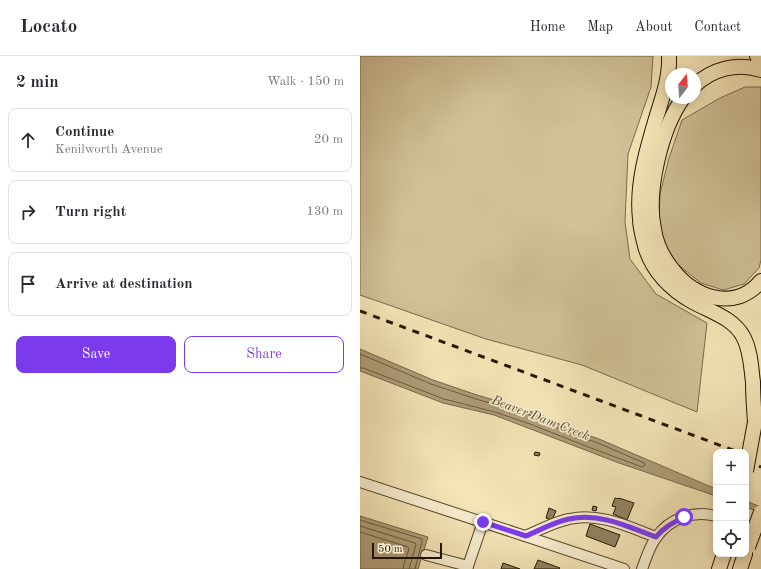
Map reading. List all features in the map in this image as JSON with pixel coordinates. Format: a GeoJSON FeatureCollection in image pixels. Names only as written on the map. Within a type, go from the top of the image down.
{"type":"FeatureCollection","features":[{"type":"Feature","properties":{"kind":"highway"},"geometry":{"type":"LineString","coordinates":[[668,56],[669,65],[666,84],[649,144],[641,185],[639,207],[644,242],[653,265],[672,288],[679,294],[728,320],[740,331],[744,338],[750,359],[755,422]]}},
{"type":"Feature","properties":{"kind":"highway"},"geometry":{"type":"LineString","coordinates":[[701,80],[708,75],[728,68],[743,66],[761,70]]}},
{"type":"Feature","properties":{"kind":"highway"},"geometry":{"type":"LineString","coordinates":[[679,104],[669,125],[656,166],[652,212],[654,230],[659,247],[668,263],[678,276],[698,292],[714,298],[737,298],[754,289],[761,281]]}},
{"type":"Feature","properties":{"kind":"highway"},"geometry":{"type":"LineString","coordinates":[[749,455],[761,386]]}},
{"type":"Feature","properties":{"kind":"highway"},"geometry":{"type":"LineString","coordinates":[[749,543],[761,512]]}},
{"type":"Feature","properties":{"kind":"highway"},"geometry":{"type":"LineString","coordinates":[[719,569],[723,557]]}},
{"type":"Feature","properties":{"kind":"highway"},"geometry":{"type":"LineString","coordinates":[[740,569],[744,557]]}},
{"type":"Feature","properties":{"kind":"street"},"geometry":{"type":"LineString","coordinates":[[360,482],[624,569]]}},
{"type":"Feature","properties":{"kind":"street"},"geometry":{"type":"LineString","coordinates":[[642,569],[656,537],[669,524],[691,515],[700,514],[713,516]]}},
{"type":"Feature","properties":{"kind":"street"},"geometry":{"type":"LineString","coordinates":[[526,536],[570,518],[594,518],[606,519],[656,537]]}},
{"type":"Feature","properties":{"kind":"street"},"geometry":{"type":"LineString","coordinates":[[426,555],[468,567],[483,522]]}},
{"type":"Feature","properties":{"kind":"street"},"geometry":{"type":"LineString","coordinates":[[749,525],[761,530]]}},
{"type":"Feature","properties":{"kind":"shaded area"},"geometry":{"type":"Polygon","coordinates":[[[360,56],[653,56],[651,87],[628,154],[625,222],[630,259],[656,294],[707,323],[697,412],[582,365],[486,339],[360,295],[360,56]]]}},
{"type":"Feature","properties":{"kind":"shaded area"},"geometry":{"type":"Polygon","coordinates":[[[745,87],[761,87],[761,260],[759,268],[744,284],[723,290],[701,283],[676,263],[666,245],[659,225],[660,194],[669,158],[682,120],[720,98],[745,87]]]}},
{"type":"Feature","properties":{"kind":"water","name":"Beaver Dam Creek"},"geometry":{"type":"Polygon","coordinates":[[[360,349],[433,380],[544,416],[565,427],[599,439],[713,488],[713,495],[619,463],[494,415],[443,403],[360,371],[360,349]]]}},
{"type":"Feature","properties":{"kind":"water"},"geometry":{"type":"Polygon","coordinates":[[[749,502],[761,507],[761,513],[749,508],[749,502]]]}},
{"type":"Feature","properties":{"kind":"water"},"geometry":{"type":"Polygon","coordinates":[[[360,516],[428,537],[418,569],[360,569],[360,516]]]}},
{"type":"Feature","properties":{"kind":"building"},"geometry":{"type":"Polygon","coordinates":[[[535,452],[540,453],[539,456],[534,455],[535,452]]]}},
{"type":"Feature","properties":{"kind":"building"},"geometry":{"type":"Polygon","coordinates":[[[615,498],[634,503],[627,520],[613,514],[616,507],[612,506],[615,498]]]}},
{"type":"Feature","properties":{"kind":"building"},"geometry":{"type":"Polygon","coordinates":[[[593,506],[597,507],[596,511],[592,510],[593,506]]]}},
{"type":"Feature","properties":{"kind":"building"},"geometry":{"type":"Polygon","coordinates":[[[549,508],[556,511],[552,520],[546,518],[549,508]]]}},
{"type":"Feature","properties":{"kind":"building"},"geometry":{"type":"Polygon","coordinates":[[[590,524],[620,535],[615,547],[586,536],[590,524]]]}},
{"type":"Feature","properties":{"kind":"building"},"geometry":{"type":"Polygon","coordinates":[[[538,560],[560,568],[534,569],[538,560]]]}},
{"type":"Feature","properties":{"kind":"building"},"geometry":{"type":"Polygon","coordinates":[[[503,563],[520,569],[501,569],[503,563]]]}},
{"type":"Feature","properties":{"kind":"railway"},"geometry":{"type":"LineString","coordinates":[[360,311],[730,449]]}},
{"type":"Feature","properties":{"kind":"railway"},"geometry":{"type":"LineString","coordinates":[[749,462],[761,467]]}},
{"type":"Feature","properties":{"kind":"route"},"geometry":{"type":"LineString","coordinates":[[483,522],[526,536],[570,518],[606,519],[656,537],[669,524],[684,517]]}}]}
